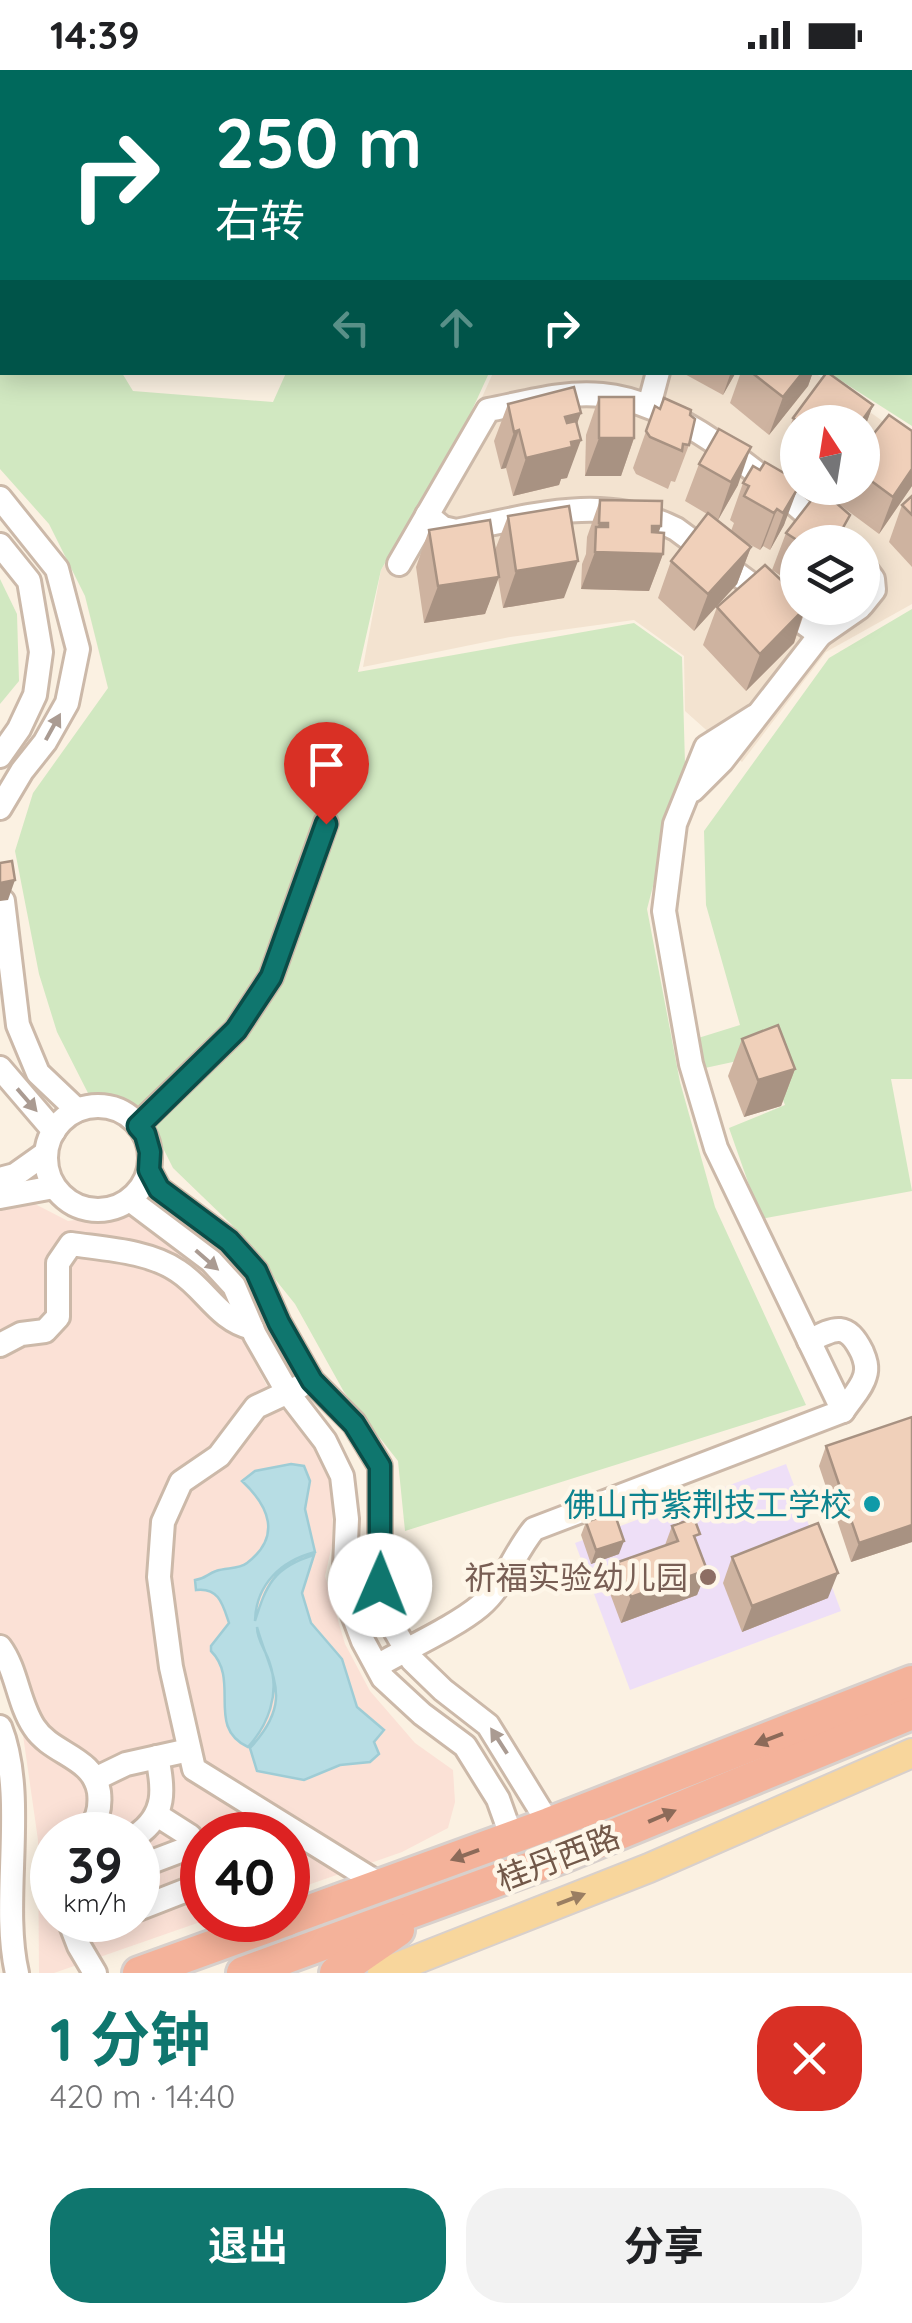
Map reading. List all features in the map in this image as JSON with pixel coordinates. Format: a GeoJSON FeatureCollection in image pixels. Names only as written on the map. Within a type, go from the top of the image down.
{"type":"FeatureCollection","features":[{"type":"Feature","properties":{"kind":"highway"},"geometry":{"type":"LineString","coordinates":[[864,1716],[912,1679]]}},
{"type":"Feature","properties":{"kind":"highway","name":"桂丹西路"},"geometry":{"type":"LineString","coordinates":[[310,1912],[549,1824],[864,1716]]}},
{"type":"Feature","properties":{"kind":"highway","name":"桂丹西路"},"geometry":{"type":"LineString","coordinates":[[243,1973],[561,1857],[864,1716]]}},
{"type":"Feature","properties":{"kind":"highway"},"geometry":{"type":"LineString","coordinates":[[864,1716],[912,1716]]}},
{"type":"Feature","properties":{"kind":"highway"},"geometry":{"type":"LineString","coordinates":[[336,1973],[436,1903]]}},
{"type":"Feature","properties":{"kind":"highway","name":"桂丹西路"},"geometry":{"type":"LineString","coordinates":[[139,1973],[226,1942]]}},
{"type":"Feature","properties":{"kind":"main road"},"geometry":{"type":"LineString","coordinates":[[382,1973],[649,1868],[912,1753]]}},
{"type":"Feature","properties":{"kind":"street"},"geometry":{"type":"LineString","coordinates":[[649,406],[657,375]]}},
{"type":"Feature","properties":{"kind":"street"},"geometry":{"type":"LineString","coordinates":[[400,564],[488,410],[569,394],[600,394],[649,406],[735,457],[818,525]]}},
{"type":"Feature","properties":{"kind":"street"},"geometry":{"type":"LineString","coordinates":[[0,498],[57,568],[78,649],[66,702],[45,742],[0,808]]}},
{"type":"Feature","properties":{"kind":"street"},"geometry":{"type":"LineString","coordinates":[[427,516],[443,528],[456,531],[567,509],[623,510],[652,516],[676,529],[820,635]]}},
{"type":"Feature","properties":{"kind":"street"},"geometry":{"type":"LineString","coordinates":[[0,545],[29,581],[41,652],[35,695],[19,729],[0,756]]}},
{"type":"Feature","properties":{"kind":"street"},"geometry":{"type":"LineString","coordinates":[[834,625],[820,635],[722,761],[687,796],[675,824],[664,911],[691,1064],[716,1148],[844,1411]]}},
{"type":"Feature","properties":{"kind":"street"},"geometry":{"type":"LineString","coordinates":[[138,1126],[236,1030],[271,977],[326,824]]}},
{"type":"Feature","properties":{"kind":"street"},"geometry":{"type":"LineString","coordinates":[[3,901],[18,1026],[38,1073],[77,1110]]}},
{"type":"Feature","properties":{"kind":"street"},"geometry":{"type":"LineString","coordinates":[[0,1068],[50,1142],[47,1171],[54,1187],[68,1201],[84,1209],[102,1211],[130,1200],[149,1170],[150,1152],[138,1126],[118,1110],[95,1106],[77,1110],[62,1120],[50,1142],[16,1176],[0,1178]]}},
{"type":"Feature","properties":{"kind":"street"},"geometry":{"type":"LineString","coordinates":[[149,1170],[159,1189],[229,1241],[256,1271],[279,1323],[312,1381],[354,1424],[380,1466],[380,1585],[392,1627],[443,1690],[488,1725],[549,1824]]}},
{"type":"Feature","properties":{"kind":"street"},"geometry":{"type":"LineString","coordinates":[[0,1197],[54,1187]]}},
{"type":"Feature","properties":{"kind":"street"},"geometry":{"type":"LineString","coordinates":[[130,1200],[211,1261],[234,1286],[252,1328],[288,1392],[326,1441],[342,1476],[347,1518],[344,1591],[383,1678],[422,1714],[466,1746],[498,1799],[512,1838]]}},
{"type":"Feature","properties":{"kind":"street"},"geometry":{"type":"LineString","coordinates":[[0,1345],[21,1334],[45,1331],[58,1318],[58,1263],[71,1244],[130,1253],[178,1270],[233,1323],[252,1328]]}},
{"type":"Feature","properties":{"kind":"street"},"geometry":{"type":"LineString","coordinates":[[377,1666],[480,1606],[534,1529],[844,1411],[866,1374],[866,1361],[854,1336],[843,1329],[809,1341]]}},
{"type":"Feature","properties":{"kind":"street"},"geometry":{"type":"LineString","coordinates":[[312,1381],[256,1407],[218,1456],[182,1482],[163,1522],[160,1577],[171,1667],[194,1769],[381,1886]]}},
{"type":"Feature","properties":{"kind":"street"},"geometry":{"type":"LineString","coordinates":[[0,1647],[36,1730],[46,1744],[89,1768],[95,1780],[98,1812]]}},
{"type":"Feature","properties":{"kind":"street"},"geometry":{"type":"LineString","coordinates":[[0,1727],[7,1744],[10,1774],[11,1903],[17,1973]]}},
{"type":"Feature","properties":{"kind":"street"},"geometry":{"type":"LineString","coordinates":[[95,1780],[126,1764],[189,1750]]}},
{"type":"Feature","properties":{"kind":"street"},"geometry":{"type":"LineString","coordinates":[[157,1757],[162,1779],[158,1812]]}},
{"type":"Feature","properties":{"kind":"street"},"geometry":{"type":"LineString","coordinates":[[78,1942],[95,1973]]}},
{"type":"Feature","properties":{"kind":"shaded area"},"geometry":{"type":"Polygon","coordinates":[[[492,375],[818,375],[860,405],[780,405],[780,505],[880,505],[880,419],[912,442],[912,604],[880,622],[880,525],[780,525],[780,625],[874,625],[826,652],[742,762],[685,711],[684,656],[634,620],[510,637],[363,667],[381,570],[469,426],[492,375]]]}},
{"type":"Feature","properties":{"kind":"shaded area"},"geometry":{"type":"Polygon","coordinates":[[[0,1186],[68,1221],[144,1210],[203,1265],[276,1403],[311,1437],[328,1469],[333,1492],[332,1545],[325,1576],[345,1644],[370,1691],[415,1743],[453,1770],[455,1802],[448,1828],[402,1852],[310,1884],[310,1812],[180,1812],[180,1929],[160,1936],[160,1812],[34,1812],[20,1714],[0,1673],[0,1186]]]}},
{"type":"Feature","properties":{"kind":"shaded area","name":"祈福实验幼儿园"},"geometry":{"type":"Polygon","coordinates":[[[786,1464],[841,1611],[630,1690],[575,1543],[786,1464]]]}},
{"type":"Feature","properties":{"kind":"shaded area"},"geometry":{"type":"Polygon","coordinates":[[[39,1942],[143,1942],[54,1973],[39,1973],[39,1942]]]}},
{"type":"Feature","properties":{"kind":"green space"},"geometry":{"type":"Polygon","coordinates":[[[0,375],[123,375],[133,391],[273,402],[285,375],[488,375],[467,421],[381,570],[358,672],[634,623],[682,657],[685,764],[647,909],[680,1082],[715,1207],[806,1405],[405,1531],[398,1461],[344,1392],[295,1304],[231,1224],[173,1168],[142,1106],[89,1095],[57,1032],[39,974],[15,851],[33,793],[108,688],[85,596],[49,524],[0,469],[0,375]]]}},
{"type":"Feature","properties":{"kind":"green space"},"geometry":{"type":"Polygon","coordinates":[[[832,375],[912,375],[912,426],[832,375]]]}},
{"type":"Feature","properties":{"kind":"green space"},"geometry":{"type":"Polygon","coordinates":[[[0,579],[17,614],[19,681],[0,704],[0,579]]]}},
{"type":"Feature","properties":{"kind":"green space"},"geometry":{"type":"Polygon","coordinates":[[[912,609],[912,1079],[891,1079],[912,1191],[761,1219],[729,1128],[785,1105],[765,1055],[705,1068],[695,1039],[740,1025],[706,905],[704,831],[829,658],[912,609]]]}},
{"type":"Feature","properties":{"kind":"water"},"geometry":{"type":"Polygon","coordinates":[[[291,1464],[304,1466],[310,1481],[305,1509],[315,1552],[291,1561],[265,1585],[255,1621],[273,1579],[289,1565],[314,1555],[302,1593],[311,1623],[342,1659],[357,1707],[384,1730],[374,1742],[379,1754],[370,1762],[340,1765],[304,1780],[257,1771],[250,1748],[272,1716],[276,1688],[272,1672],[270,1708],[248,1747],[228,1728],[223,1676],[211,1651],[229,1623],[225,1610],[215,1594],[196,1590],[195,1580],[243,1565],[258,1553],[265,1542],[268,1521],[259,1501],[242,1481],[255,1471],[291,1464]]]}},
{"type":"Feature","properties":{"kind":"building"},"geometry":{"type":"Polygon","coordinates":[[[755,375],[801,375],[783,397],[755,375]]]}},
{"type":"Feature","properties":{"kind":"building"},"geometry":{"type":"Polygon","coordinates":[[[825,375],[831,375],[873,405],[803,405],[825,375]]]}},
{"type":"Feature","properties":{"kind":"building"},"geometry":{"type":"Polygon","coordinates":[[[574,387],[581,413],[565,417],[567,423],[576,421],[581,440],[571,442],[572,447],[526,458],[519,430],[514,432],[508,404],[574,387]]]}},
{"type":"Feature","properties":{"kind":"building"},"geometry":{"type":"Polygon","coordinates":[[[599,397],[634,397],[634,438],[599,438],[599,397]]]}},
{"type":"Feature","properties":{"kind":"building"},"geometry":{"type":"Polygon","coordinates":[[[664,398],[691,410],[695,419],[689,445],[683,444],[682,451],[650,437],[646,431],[655,406],[660,409],[664,398]]]}},
{"type":"Feature","properties":{"kind":"building"},"geometry":{"type":"Polygon","coordinates":[[[889,415],[912,431],[912,469],[893,497],[880,487],[880,426],[889,415]]]}},
{"type":"Feature","properties":{"kind":"building"},"geometry":{"type":"Polygon","coordinates":[[[719,429],[751,447],[731,482],[699,464],[719,429]]]}},
{"type":"Feature","properties":{"kind":"building"},"geometry":{"type":"Polygon","coordinates":[[[765,462],[780,471],[780,505],[788,505],[783,513],[777,509],[774,513],[744,496],[749,486],[743,483],[753,466],[760,470],[765,462]]]}},
{"type":"Feature","properties":{"kind":"building"},"geometry":{"type":"Polygon","coordinates":[[[912,496],[912,515],[902,505],[912,496]]]}},
{"type":"Feature","properties":{"kind":"building"},"geometry":{"type":"Polygon","coordinates":[[[600,500],[662,501],[661,526],[652,526],[652,532],[664,533],[663,554],[595,552],[596,527],[608,527],[608,523],[599,523],[600,500]]]}},
{"type":"Feature","properties":{"kind":"building"},"geometry":{"type":"Polygon","coordinates":[[[808,505],[838,505],[850,515],[844,525],[792,525],[808,505]]]}},
{"type":"Feature","properties":{"kind":"building"},"geometry":{"type":"Polygon","coordinates":[[[569,506],[578,561],[516,571],[508,516],[569,506]]]}},
{"type":"Feature","properties":{"kind":"building"},"geometry":{"type":"Polygon","coordinates":[[[708,513],[751,547],[708,594],[671,561],[708,513]]]}},
{"type":"Feature","properties":{"kind":"building"},"geometry":{"type":"Polygon","coordinates":[[[490,520],[499,577],[438,586],[429,530],[490,520]]]}},
{"type":"Feature","properties":{"kind":"building"},"geometry":{"type":"Polygon","coordinates":[[[765,565],[780,579],[780,625],[788,625],[760,654],[717,607],[765,565]]]}},
{"type":"Feature","properties":{"kind":"building"},"geometry":{"type":"Polygon","coordinates":[[[12,861],[15,880],[0,883],[0,863],[12,861]]]}},
{"type":"Feature","properties":{"kind":"building"},"geometry":{"type":"Polygon","coordinates":[[[778,1025],[795,1069],[758,1080],[742,1039],[778,1025]]]}},
{"type":"Feature","properties":{"kind":"building","name":"佛山市紫荆技工学校"},"geometry":{"type":"Polygon","coordinates":[[[912,1417],[912,1525],[859,1543],[826,1446],[912,1417]]]}},
{"type":"Feature","properties":{"kind":"building"},"geometry":{"type":"Polygon","coordinates":[[[614,1512],[624,1541],[596,1550],[586,1522],[614,1512]]]}},
{"type":"Feature","properties":{"kind":"building"},"geometry":{"type":"Polygon","coordinates":[[[694,1518],[700,1534],[694,1536],[707,1570],[631,1597],[618,1562],[678,1541],[672,1526],[694,1518]]]}},
{"type":"Feature","properties":{"kind":"building"},"geometry":{"type":"Polygon","coordinates":[[[818,1523],[838,1573],[752,1606],[732,1557],[818,1523]]]}},
{"type":"Feature","properties":{"kind":"place","name":"佛山市紫荆技工学校"},"geometry":{"type":"Point","coordinates":[872,1504]}},
{"type":"Feature","properties":{"kind":"place","name":"祈福实验幼儿园"},"geometry":{"type":"Point","coordinates":[708,1577]}},
{"type":"Feature","properties":{"kind":"route"},"geometry":{"type":"LineString","coordinates":[[326,824],[271,977],[236,1030],[138,1126],[145,1134],[149,1170],[159,1189],[229,1241],[256,1271],[279,1323],[312,1381],[354,1424],[380,1466],[380,1585]]}}]}
